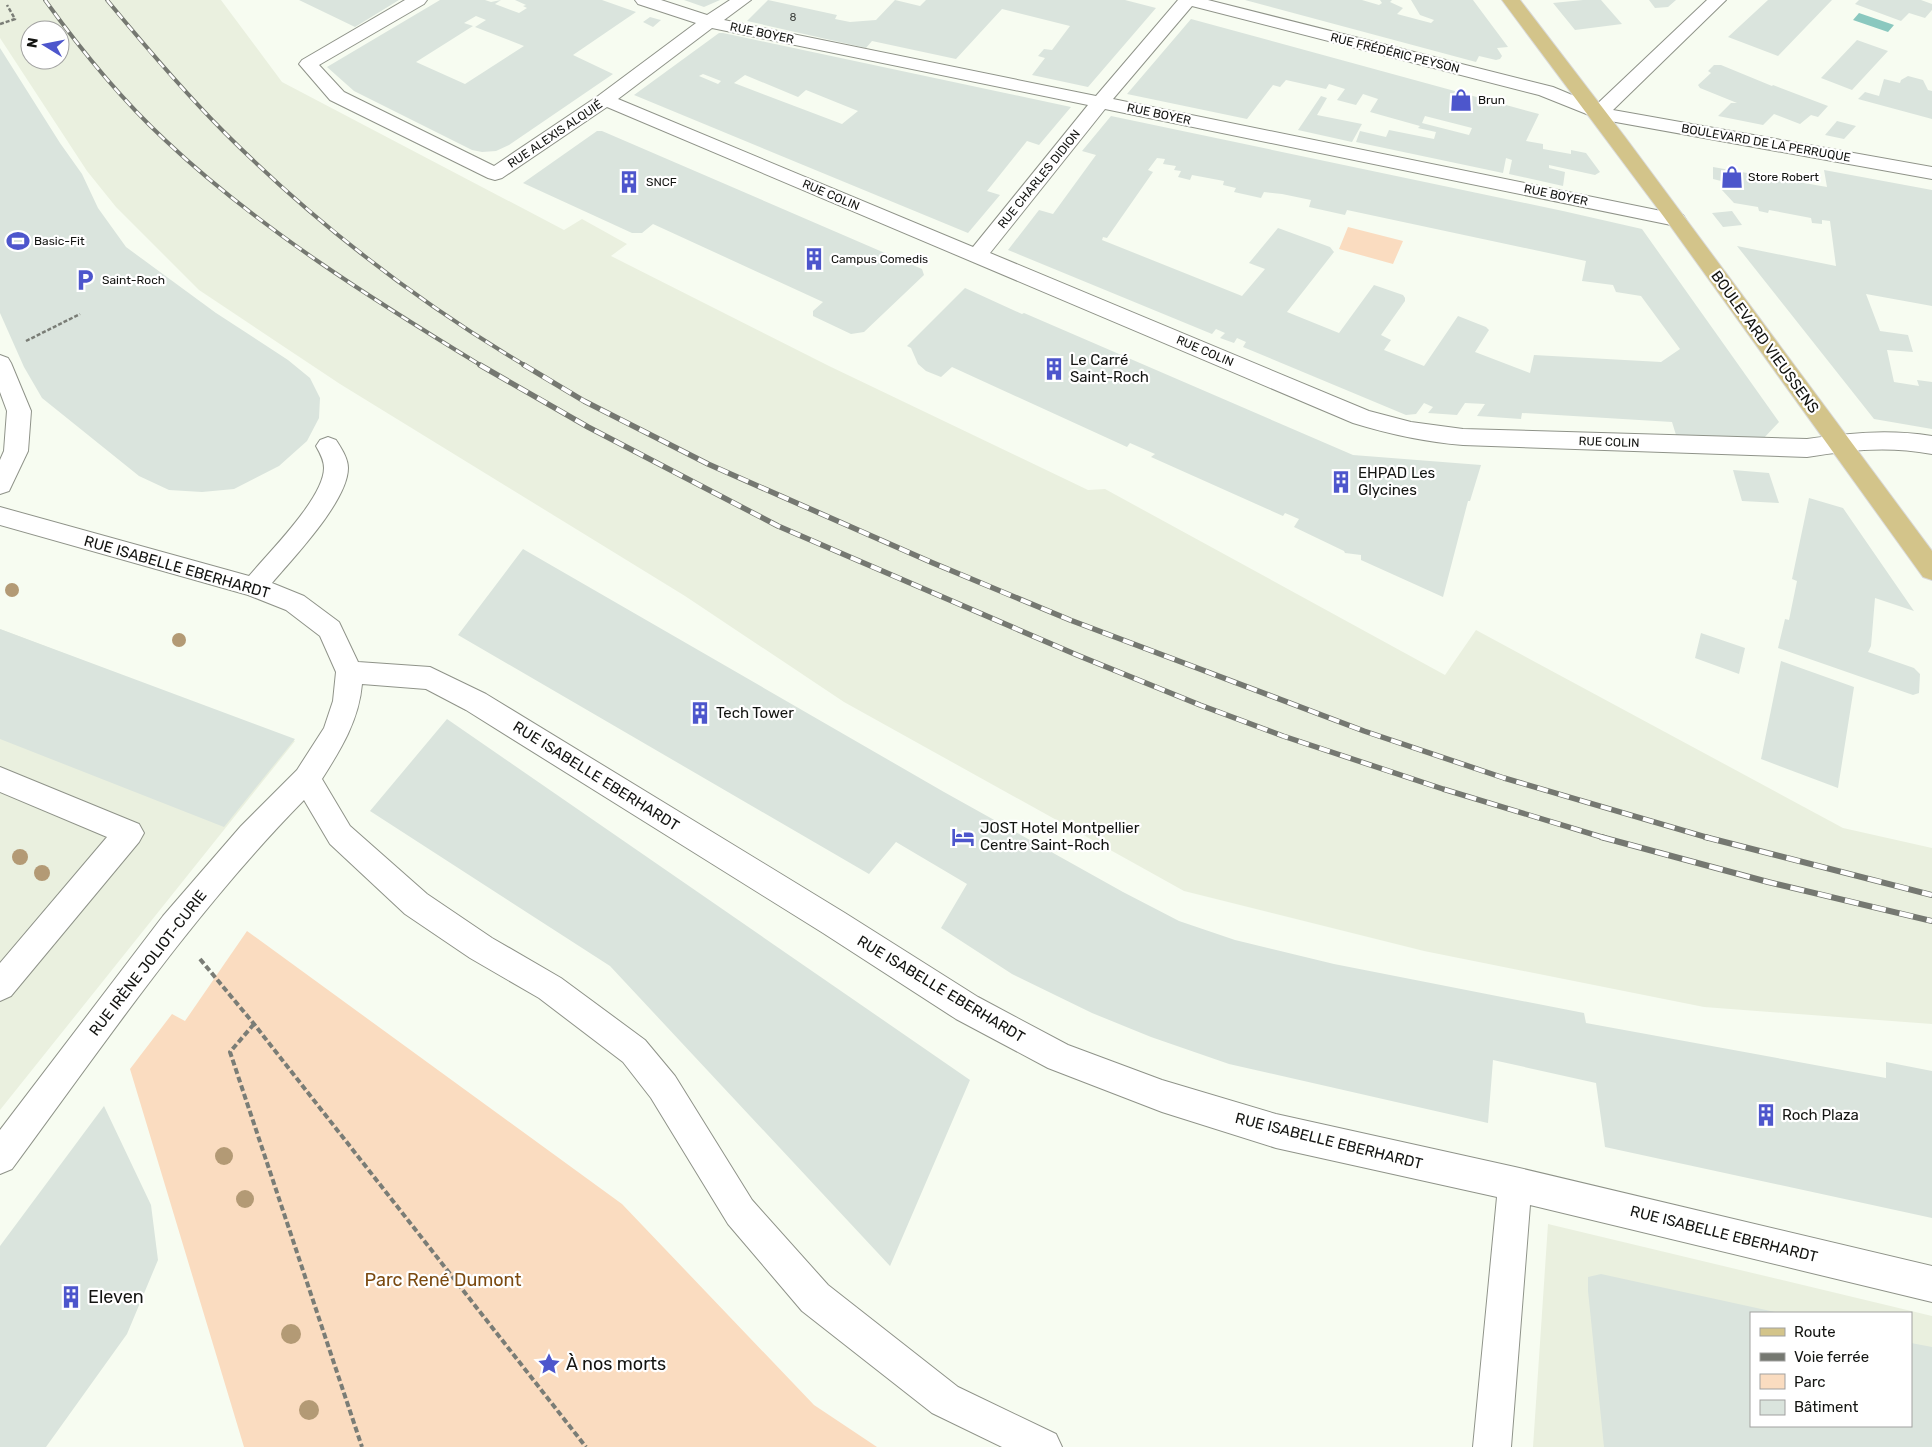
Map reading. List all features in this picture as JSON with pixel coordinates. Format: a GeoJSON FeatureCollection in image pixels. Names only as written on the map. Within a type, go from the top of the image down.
{"type":"FeatureCollection","features":[{"type":"Feature","properties":{"kind":"main road","name":"BOULEVARD VIEUSSENS"},"geometry":{"type":"LineString","coordinates":[[1511,0],[1599,114],[1932,570]]}},
{"type":"Feature","properties":{"kind":"street","name":"RUE ALEXIS ALQUIÉ"},"geometry":{"type":"LineString","coordinates":[[418,0],[308,64],[337,96],[495,174],[604,100],[709,22],[742,0]]}},
{"type":"Feature","properties":{"kind":"street","name":"RUE BOYER"},"geometry":{"type":"LineString","coordinates":[[644,0],[709,22],[1676,220]]}},
{"type":"Feature","properties":{"kind":"street","name":"RUE CHARLES DIDION"},"geometry":{"type":"LineString","coordinates":[[977,256],[1101,102],[1188,0]]}},
{"type":"Feature","properties":{"kind":"street","name":"RUE FRÉDÉRIC PEYSON"},"geometry":{"type":"LineString","coordinates":[[1188,0],[1546,91],[1599,114]]}},
{"type":"Feature","properties":{"kind":"street"},"geometry":{"type":"LineString","coordinates":[[1599,114],[1717,0]]}},
{"type":"Feature","properties":{"kind":"street","name":"RUE COLIN"},"geometry":{"type":"LineString","coordinates":[[604,100],[1361,417],[1420,433],[1463,437],[1807,448],[1839,445],[1863,440],[1908,441],[1932,445]]}},
{"type":"Feature","properties":{"kind":"street","name":"BOULEVARD DE LA PERRUQUE"},"geometry":{"type":"LineString","coordinates":[[1599,114],[1932,173]]}},
{"type":"Feature","properties":{"kind":"street"},"geometry":{"type":"LineString","coordinates":[[0,362],[19,411],[16,451],[0,485]]}},
{"type":"Feature","properties":{"kind":"street"},"geometry":{"type":"LineString","coordinates":[[254,587],[316,513],[332,489],[336,472],[336,461],[328,446]]}},
{"type":"Feature","properties":{"kind":"street","name":"RUE ISABELLE EBERHARDT"},"geometry":{"type":"LineString","coordinates":[[1,512],[254,587],[295,603],[330,629],[349,672],[347,701],[336,732],[307,779]]}},
{"type":"Feature","properties":{"kind":"street","name":"RUE ISABELLE EBERHARDT"},"geometry":{"type":"LineString","coordinates":[[349,672],[430,678],[476,702],[834,923],[967,1008],[1059,1056],[1162,1096],[1276,1131],[1515,1184],[1932,1284]]}},
{"type":"Feature","properties":{"kind":"street"},"geometry":{"type":"LineString","coordinates":[[0,779],[129,833],[0,986]]}},
{"type":"Feature","properties":{"kind":"street"},"geometry":{"type":"LineString","coordinates":[[307,779],[340,835],[416,904],[481,948],[550,988],[634,1050],[663,1087],[740,1212],[815,1298],[946,1400],[1043,1447]]}},
{"type":"Feature","properties":{"kind":"street","name":"RUE IRÈNE JOLIOT-CURIE"},"geometry":{"type":"LineString","coordinates":[[6,1139],[174,926],[251,835],[307,779]]}},
{"type":"Feature","properties":{"kind":"street"},"geometry":{"type":"LineString","coordinates":[[1492,1447],[1515,1184]]}},
{"type":"Feature","properties":{"kind":"path"},"geometry":{"type":"LineString","coordinates":[[0,24],[15,19],[7,5]]}},
{"type":"Feature","properties":{"kind":"path"},"geometry":{"type":"LineString","coordinates":[[23,343],[80,314]]}},
{"type":"Feature","properties":{"kind":"path"},"geometry":{"type":"LineString","coordinates":[[174,926],[254,1024],[586,1447]]}},
{"type":"Feature","properties":{"kind":"path"},"geometry":{"type":"LineString","coordinates":[[254,1024],[230,1052],[362,1447]]}},
{"type":"Feature","properties":{"kind":"shaded area"},"geometry":{"type":"Polygon","coordinates":[[[0,0],[221,0],[282,82],[564,230],[582,219],[627,244],[611,256],[829,366],[1088,490],[1105,489],[1445,675],[1476,630],[1843,828],[1932,848],[1932,1024],[1704,1007],[1424,951],[1184,891],[844,702],[685,596],[340,384],[199,290],[116,207],[87,171],[21,70],[70,70],[70,20],[20,20],[20,69],[0,38],[0,0]]]}},
{"type":"Feature","properties":{"kind":"shaded area"},"geometry":{"type":"Polygon","coordinates":[[[0,629],[295,741],[0,1110],[0,629]]]}},
{"type":"Feature","properties":{"kind":"shaded area"},"geometry":{"type":"Polygon","coordinates":[[[1548,1224],[1932,1316],[1932,1447],[1533,1447],[1548,1224]]]}},
{"type":"Feature","properties":{"kind":"green space"},"geometry":{"type":"Polygon","coordinates":[[[1348,227],[1403,241],[1393,264],[1339,249],[1348,227]]]}},
{"type":"Feature","properties":{"kind":"green space","name":"Parc René Dumont"},"geometry":{"type":"Polygon","coordinates":[[[247,931],[622,1204],[814,1405],[877,1447],[244,1447],[130,1069],[172,1014],[185,1021],[247,931]]]}},
{"type":"Feature","properties":{"kind":"water"},"geometry":{"type":"Polygon","coordinates":[[[1859,13],[1894,25],[1888,32],[1853,20],[1859,13]]]}},
{"type":"Feature","properties":{"kind":"building"},"geometry":{"type":"Polygon","coordinates":[[[299,0],[399,0],[355,27],[299,0]]]}},
{"type":"Feature","properties":{"kind":"building"},"geometry":{"type":"Polygon","coordinates":[[[440,0],[485,0],[491,2],[501,0],[495,4],[519,13],[527,8],[523,6],[526,5],[515,0],[602,0],[636,12],[573,55],[613,74],[509,145],[496,151],[482,152],[472,150],[354,91],[327,67],[440,0]],[[476,16],[464,23],[473,26],[416,62],[465,84],[524,46],[475,27],[486,20],[476,16]]]}},
{"type":"Feature","properties":{"kind":"building"},"geometry":{"type":"Polygon","coordinates":[[[684,0],[720,0],[704,7],[684,0]]]}},
{"type":"Feature","properties":{"kind":"building"},"geometry":{"type":"Polygon","coordinates":[[[768,0],[837,15],[835,19],[850,22],[876,20],[895,0],[920,6],[926,0],[1125,0],[1156,8],[1088,87],[1032,75],[1045,58],[1038,56],[1044,49],[1052,50],[1070,26],[1002,9],[956,59],[872,41],[866,48],[747,21],[768,0]]]}},
{"type":"Feature","properties":{"kind":"building"},"geometry":{"type":"Polygon","coordinates":[[[1245,0],[1362,0],[1379,5],[1382,3],[1380,0],[1392,0],[1390,2],[1403,8],[1397,14],[1431,23],[1434,20],[1420,15],[1411,0],[1473,0],[1508,47],[1497,48],[1502,56],[1500,59],[1496,60],[1479,56],[1476,62],[1245,0]]]}},
{"type":"Feature","properties":{"kind":"building"},"geometry":{"type":"Polygon","coordinates":[[[1601,0],[1622,24],[1575,30],[1553,3],[1601,0]]]}},
{"type":"Feature","properties":{"kind":"building"},"geometry":{"type":"Polygon","coordinates":[[[1649,0],[1676,0],[1668,7],[1655,8],[1649,0]]]}},
{"type":"Feature","properties":{"kind":"building"},"geometry":{"type":"Polygon","coordinates":[[[1768,0],[1832,0],[1778,56],[1728,37],[1768,0]]]}},
{"type":"Feature","properties":{"kind":"building"},"geometry":{"type":"Polygon","coordinates":[[[1859,0],[1921,0],[1932,4],[1932,10],[1925,18],[1909,13],[1901,21],[1855,4],[1859,0]]]}},
{"type":"Feature","properties":{"kind":"building"},"geometry":{"type":"Polygon","coordinates":[[[650,17],[661,20],[653,27],[643,22],[650,17]]]}},
{"type":"Feature","properties":{"kind":"building"},"geometry":{"type":"Polygon","coordinates":[[[1191,19],[1539,114],[1526,141],[1543,144],[1543,149],[1571,154],[1571,150],[1586,153],[1600,172],[1595,175],[1549,165],[1549,168],[1565,172],[1563,186],[1509,174],[1512,160],[1506,158],[1503,173],[1356,142],[1360,131],[1386,137],[1389,130],[1434,139],[1436,132],[1370,112],[1378,99],[1363,94],[1356,105],[1337,100],[1345,89],[1329,84],[1326,89],[1286,80],[1280,87],[1273,85],[1247,119],[1127,94],[1191,19]],[[1425,116],[1422,123],[1469,135],[1472,128],[1425,116]]]}},
{"type":"Feature","properties":{"kind":"building"},"geometry":{"type":"Polygon","coordinates":[[[719,33],[723,33],[1071,107],[1039,145],[1027,141],[987,191],[1000,195],[968,233],[634,95],[719,33]],[[703,74],[699,76],[718,84],[721,81],[703,74]],[[745,75],[734,83],[842,124],[858,111],[806,90],[798,97],[745,75]]]}},
{"type":"Feature","properties":{"kind":"building"},"geometry":{"type":"Polygon","coordinates":[[[1857,40],[1888,51],[1852,90],[1821,78],[1857,40]]]}},
{"type":"Feature","properties":{"kind":"building","name":"Saint-Roch"},"geometry":{"type":"Polygon","coordinates":[[[0,48],[60,143],[82,174],[98,208],[126,247],[216,313],[288,360],[310,378],[320,398],[319,418],[307,441],[279,466],[234,489],[202,492],[169,490],[139,476],[42,398],[24,367],[0,313],[0,48]]]}},
{"type":"Feature","properties":{"kind":"building"},"geometry":{"type":"Polygon","coordinates":[[[1714,65],[1721,65],[1828,106],[1818,117],[1811,115],[1800,124],[1774,114],[1763,125],[1718,116],[1731,103],[1737,103],[1700,88],[1698,85],[1711,73],[1708,71],[1714,65]]]}},
{"type":"Feature","properties":{"kind":"building"},"geometry":{"type":"Polygon","coordinates":[[[1908,76],[1923,80],[1928,90],[1932,91],[1932,119],[1858,99],[1865,92],[1879,96],[1884,79],[1900,83],[1901,80],[1908,76]]]}},
{"type":"Feature","properties":{"kind":"building"},"geometry":{"type":"Polygon","coordinates":[[[1321,96],[1327,98],[1317,115],[1362,124],[1352,142],[1298,130],[1321,96]]]}},
{"type":"Feature","properties":{"kind":"building"},"geometry":{"type":"Polygon","coordinates":[[[1111,116],[1642,229],[1779,422],[1762,440],[1676,435],[1672,422],[1522,413],[1521,419],[1477,416],[1485,404],[1465,403],[1457,415],[1428,413],[1433,407],[1424,403],[1416,414],[1406,415],[1243,347],[1246,342],[1237,338],[1234,343],[1220,338],[1225,333],[1216,329],[1212,334],[1008,250],[1039,210],[1053,214],[1096,155],[1082,151],[1111,116]],[[1157,158],[1148,170],[1153,172],[1107,238],[1103,237],[1102,240],[1242,296],[1265,269],[1249,263],[1278,228],[1330,247],[1334,252],[1287,312],[1339,333],[1374,285],[1403,295],[1405,301],[1381,335],[1391,340],[1384,350],[1424,366],[1458,316],[1489,330],[1475,352],[1530,373],[1534,355],[1661,362],[1680,349],[1641,296],[1616,292],[1613,285],[1582,281],[1586,261],[1347,210],[1345,215],[1309,207],[1311,200],[1282,194],[1264,192],[1261,198],[1234,192],[1236,188],[1223,185],[1224,181],[1192,175],[1190,180],[1178,177],[1181,171],[1174,170],[1176,166],[1163,164],[1165,159],[1157,158]]]}},
{"type":"Feature","properties":{"kind":"building"},"geometry":{"type":"Polygon","coordinates":[[[1837,121],[1856,126],[1844,139],[1825,135],[1837,121]]]}},
{"type":"Feature","properties":{"kind":"building"},"geometry":{"type":"Polygon","coordinates":[[[597,131],[602,131],[922,269],[924,275],[864,332],[851,334],[813,316],[813,311],[823,302],[653,224],[642,233],[632,233],[523,183],[597,131]]]}},
{"type":"Feature","properties":{"kind":"building"},"geometry":{"type":"Polygon","coordinates":[[[1713,167],[1827,187],[1824,170],[1932,190],[1932,306],[1866,294],[1880,331],[1908,335],[1913,352],[1887,350],[1894,382],[1919,386],[1917,380],[1932,382],[1932,429],[1874,419],[1737,246],[1836,266],[1830,221],[1822,220],[1822,224],[1812,223],[1811,218],[1769,210],[1768,213],[1759,211],[1758,207],[1734,203],[1721,189],[1721,181],[1713,179],[1713,167]]]}},
{"type":"Feature","properties":{"kind":"building"},"geometry":{"type":"Polygon","coordinates":[[[1732,211],[1742,225],[1723,227],[1712,213],[1732,211]]]}},
{"type":"Feature","properties":{"kind":"building"},"geometry":{"type":"Polygon","coordinates":[[[965,288],[1353,455],[1481,465],[1470,501],[1468,501],[1443,597],[1361,560],[1361,555],[1345,553],[1294,527],[1299,519],[1285,513],[1283,516],[1151,457],[1155,454],[1130,443],[1127,447],[952,367],[941,377],[926,371],[918,364],[911,348],[907,346],[965,288]]]}},
{"type":"Feature","properties":{"kind":"building"},"geometry":{"type":"Polygon","coordinates":[[[1733,470],[1769,473],[1779,503],[1742,501],[1733,470]]]}},
{"type":"Feature","properties":{"kind":"building"},"geometry":{"type":"Polygon","coordinates":[[[1809,498],[1843,508],[1914,611],[1875,598],[1871,646],[1868,652],[1914,668],[1920,674],[1919,693],[1913,695],[1778,648],[1785,619],[1789,620],[1797,581],[1792,579],[1809,498]]]}},
{"type":"Feature","properties":{"kind":"building"},"geometry":{"type":"Polygon","coordinates":[[[523,549],[944,792],[1123,892],[1179,921],[1235,940],[1334,964],[1584,1013],[1586,1023],[1886,1078],[1886,1062],[1932,1071],[1932,1218],[1605,1147],[1596,1083],[1493,1060],[1488,1123],[1229,1064],[1151,1037],[1092,1013],[1012,974],[941,928],[967,884],[896,842],[869,874],[458,635],[523,549]]]}},
{"type":"Feature","properties":{"kind":"building"},"geometry":{"type":"Polygon","coordinates":[[[0,629],[295,739],[224,827],[0,739],[0,629]]]}},
{"type":"Feature","properties":{"kind":"building"},"geometry":{"type":"Polygon","coordinates":[[[1701,633],[1745,648],[1739,674],[1695,658],[1701,633]]]}},
{"type":"Feature","properties":{"kind":"building"},"geometry":{"type":"Polygon","coordinates":[[[1781,661],[1854,687],[1838,788],[1761,759],[1781,661]]]}},
{"type":"Feature","properties":{"kind":"building"},"geometry":{"type":"Polygon","coordinates":[[[447,719],[970,1080],[890,1266],[610,966],[370,811],[447,719]]]}},
{"type":"Feature","properties":{"kind":"building","name":"Eleven"},"geometry":{"type":"Polygon","coordinates":[[[104,1106],[151,1205],[158,1260],[127,1334],[46,1447],[0,1447],[0,1246],[104,1106]]]}},
{"type":"Feature","properties":{"kind":"building"},"geometry":{"type":"Polygon","coordinates":[[[1601,1274],[1775,1312],[1750,1312],[1750,1427],[1912,1427],[1912,1343],[1932,1347],[1932,1447],[1604,1447],[1588,1277],[1601,1274]]]}},
{"type":"Feature","properties":{"kind":"railway"},"geometry":{"type":"LineString","coordinates":[[45,0],[87,55],[148,124],[238,203],[359,289],[482,366]]}},
{"type":"Feature","properties":{"kind":"railway"},"geometry":{"type":"LineString","coordinates":[[107,0],[209,117],[294,198],[368,259],[407,288],[526,366]]}},
{"type":"Feature","properties":{"kind":"railway"},"geometry":{"type":"LineString","coordinates":[[480,365],[588,427],[778,526],[1077,655],[1200,705],[1283,736],[1443,789],[1605,838]]}},
{"type":"Feature","properties":{"kind":"railway"},"geometry":{"type":"LineString","coordinates":[[524,365],[584,401],[708,464],[933,563],[1070,620],[1364,731],[1504,778],[1709,838]]}},
{"type":"Feature","properties":{"kind":"railway"},"geometry":{"type":"LineString","coordinates":[[1601,837],[1768,882],[1932,921]]}},
{"type":"Feature","properties":{"kind":"railway"},"geometry":{"type":"LineString","coordinates":[[1705,837],[1932,895]]}},
{"type":"Feature","properties":{"kind":"place","name":"Brun"},"geometry":{"type":"Point","coordinates":[1461,100]}},
{"type":"Feature","properties":{"kind":"place","name":"Store Robert"},"geometry":{"type":"Point","coordinates":[1732,177]}},
{"type":"Feature","properties":{"kind":"place","name":"SNCF"},"geometry":{"type":"Point","coordinates":[629,182]}},
{"type":"Feature","properties":{"kind":"place","name":"Basic-Fit"},"geometry":{"type":"Point","coordinates":[18,241]}},
{"type":"Feature","properties":{"kind":"place","name":"Campus Comedis"},"geometry":{"type":"Point","coordinates":[814,259]}},
{"type":"Feature","properties":{"kind":"place","name":"Saint-Roch"},"geometry":{"type":"Point","coordinates":[85,280]}},
{"type":"Feature","properties":{"kind":"place","name":"Le Carré Saint-Roch"},"geometry":{"type":"Point","coordinates":[1054,369]}},
{"type":"Feature","properties":{"kind":"place","name":"EHPAD Les Glycines"},"geometry":{"type":"Point","coordinates":[1341,482]}},
{"type":"Feature","properties":{"kind":"place","name":"Tech Tower"},"geometry":{"type":"Point","coordinates":[700,713]}},
{"type":"Feature","properties":{"kind":"place","name":"JOST Hotel Montpellier Centre Saint-Roch"},"geometry":{"type":"Point","coordinates":[963,837]}},
{"type":"Feature","properties":{"kind":"place","name":"Roch Plaza"},"geometry":{"type":"Point","coordinates":[1766,1115]}},
{"type":"Feature","properties":{"kind":"place","name":"Eleven"},"geometry":{"type":"Point","coordinates":[71,1297]}},
{"type":"Feature","properties":{"kind":"place","name":"À nos morts"},"geometry":{"type":"Point","coordinates":[549,1364]}}]}
